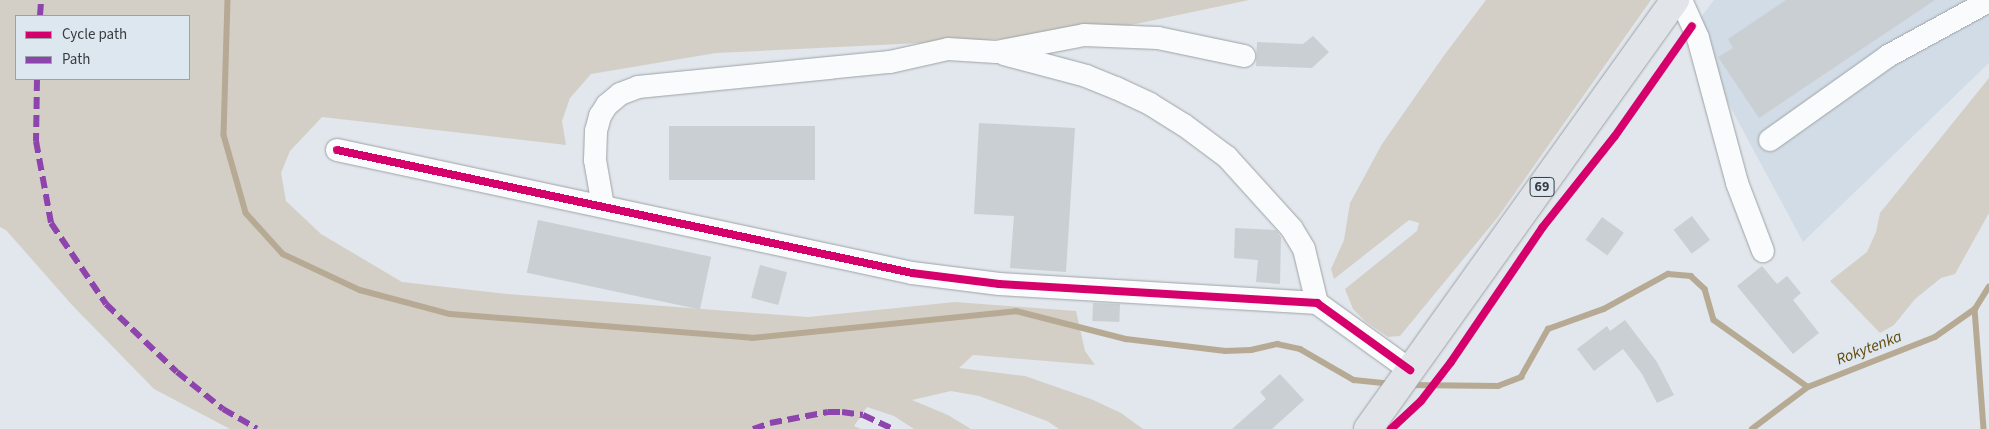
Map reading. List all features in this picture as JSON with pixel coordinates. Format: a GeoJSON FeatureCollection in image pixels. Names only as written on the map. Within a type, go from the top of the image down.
{"type":"FeatureCollection","features":[{"type":"Feature","properties":{"kind":"main road","name":"69"},"geometry":{"type":"LineString","coordinates":[[1368,429],[1675,0]]}},
{"type":"Feature","properties":{"kind":"street"},"geometry":{"type":"LineString","coordinates":[[1680,0],[1698,38],[1737,183],[1763,251]]}},
{"type":"Feature","properties":{"kind":"street"},"geometry":{"type":"LineString","coordinates":[[1770,140],[1888,56],[1989,2]]}},
{"type":"Feature","properties":{"kind":"street"},"geometry":{"type":"LineString","coordinates":[[996,52],[1084,35],[1105,34],[1158,38],[1244,56]]}},
{"type":"Feature","properties":{"kind":"street"},"geometry":{"type":"LineString","coordinates":[[603,206],[596,160],[596,132],[600,116],[607,105],[620,94],[638,87],[890,62],[948,49],[996,52],[1086,76],[1116,88],[1158,109],[1227,157],[1296,236],[1304,249],[1317,303]]}},
{"type":"Feature","properties":{"kind":"street"},"geometry":{"type":"LineString","coordinates":[[337,150],[912,273],[999,284],[1317,303],[1409,372]]}},
{"type":"Feature","properties":{"kind":"shaded area"},"geometry":{"type":"Polygon","coordinates":[[[0,0],[1249,0],[1084,35],[716,53],[591,74],[570,98],[562,121],[566,145],[322,117],[290,151],[281,173],[286,201],[321,234],[402,282],[507,294],[808,317],[955,302],[1076,311],[1085,351],[1095,365],[973,355],[959,368],[1025,376],[1091,399],[1121,413],[1143,429],[1059,429],[1047,421],[979,396],[951,391],[912,400],[948,415],[971,429],[914,429],[894,416],[867,407],[854,426],[861,429],[230,429],[154,389],[72,305],[6,230],[0,227],[0,0]]]}},
{"type":"Feature","properties":{"kind":"shaded area"},"geometry":{"type":"Polygon","coordinates":[[[1486,0],[1651,0],[1498,217],[1400,336],[1388,337],[1366,322],[1353,309],[1345,289],[1417,231],[1419,223],[1409,220],[1334,279],[1331,269],[1344,240],[1350,203],[1382,144],[1445,54],[1486,0]]]}},
{"type":"Feature","properties":{"kind":"shaded area"},"geometry":{"type":"Polygon","coordinates":[[[1714,0],[1989,0],[1989,63],[1803,242],[1690,32],[1714,0]]]}},
{"type":"Feature","properties":{"kind":"shaded area"},"geometry":{"type":"Polygon","coordinates":[[[1989,78],[1989,213],[1955,274],[1941,278],[1915,299],[1894,325],[1880,333],[1830,281],[1867,252],[1876,232],[1880,213],[1989,78]]]}},
{"type":"Feature","properties":{"kind":"building"},"geometry":{"type":"Polygon","coordinates":[[[1786,0],[1935,0],[1759,118],[1718,57],[1733,48],[1728,39],[1786,0]]]}},
{"type":"Feature","properties":{"kind":"building"},"geometry":{"type":"Polygon","coordinates":[[[1313,36],[1329,52],[1312,68],[1256,66],[1257,42],[1303,44],[1313,36]]]}},
{"type":"Feature","properties":{"kind":"building"},"geometry":{"type":"Polygon","coordinates":[[[979,123],[1075,128],[1066,272],[1010,268],[1014,216],[974,214],[979,123]]]}},
{"type":"Feature","properties":{"kind":"building"},"geometry":{"type":"Polygon","coordinates":[[[669,126],[815,126],[815,180],[669,180],[669,126]]]}},
{"type":"Feature","properties":{"kind":"building"},"geometry":{"type":"Polygon","coordinates":[[[1692,216],[1710,240],[1692,254],[1674,230],[1692,216]]]}},
{"type":"Feature","properties":{"kind":"building"},"geometry":{"type":"Polygon","coordinates":[[[1602,217],[1624,233],[1607,256],[1586,240],[1602,217]]]}},
{"type":"Feature","properties":{"kind":"building"},"geometry":{"type":"Polygon","coordinates":[[[538,220],[711,257],[700,310],[527,273],[538,220]]]}},
{"type":"Feature","properties":{"kind":"building"},"geometry":{"type":"Polygon","coordinates":[[[1235,228],[1276,230],[1281,237],[1280,284],[1256,282],[1258,260],[1234,258],[1235,228]]]}},
{"type":"Feature","properties":{"kind":"building"},"geometry":{"type":"Polygon","coordinates":[[[760,265],[787,272],[778,305],[751,298],[760,265]]]}},
{"type":"Feature","properties":{"kind":"building"},"geometry":{"type":"Polygon","coordinates":[[[1762,266],[1777,284],[1787,276],[1801,293],[1793,300],[1819,333],[1793,354],[1737,286],[1762,266]]]}},
{"type":"Feature","properties":{"kind":"building"},"geometry":{"type":"Polygon","coordinates":[[[1093,303],[1120,304],[1119,322],[1092,321],[1093,303]]]}},
{"type":"Feature","properties":{"kind":"building"},"geometry":{"type":"Polygon","coordinates":[[[1625,320],[1657,362],[1674,395],[1657,403],[1642,374],[1623,349],[1594,371],[1577,349],[1607,326],[1610,331],[1625,320]]]}},
{"type":"Feature","properties":{"kind":"building"},"geometry":{"type":"Polygon","coordinates":[[[1280,374],[1304,400],[1272,429],[1232,429],[1266,399],[1260,392],[1280,374]]]}},
{"type":"Feature","properties":{"kind":"waterway"},"geometry":{"type":"LineString","coordinates":[[228,0],[224,135],[246,213],[283,254],[360,290],[450,314],[752,338],[1016,311],[1126,339],[1225,351],[1251,350],[1277,344],[1300,349],[1354,380],[1390,384]]}},
{"type":"Feature","properties":{"kind":"waterway"},"geometry":{"type":"LineString","coordinates":[[1409,385],[1498,386],[1521,377],[1548,329],[1604,309],[1668,274],[1691,276],[1705,289],[1714,320],[1808,387]]}},
{"type":"Feature","properties":{"kind":"waterway","name":"Rokytenka"},"geometry":{"type":"LineString","coordinates":[[1752,429],[1808,387],[1935,337],[1975,309],[1989,287]]}},
{"type":"Feature","properties":{"kind":"waterway"},"geometry":{"type":"LineString","coordinates":[[1975,309],[1984,429]]}},
{"type":"Feature","properties":{"kind":"marked path"},"geometry":{"type":"LineString","coordinates":[[40,15],[41,0]]}},
{"type":"Feature","properties":{"kind":"marked path"},"geometry":{"type":"LineString","coordinates":[[37,80],[36,141],[51,223],[106,304],[177,372],[223,409],[257,429]]}},
{"type":"Feature","properties":{"kind":"marked path"},"geometry":{"type":"LineString","coordinates":[[753,429],[770,423],[828,412],[863,415],[893,429]]}},
{"type":"Feature","properties":{"kind":"cycle path"},"geometry":{"type":"LineString","coordinates":[[1391,429],[1421,401],[1451,362],[1542,228],[1615,136],[1692,26]]}},
{"type":"Feature","properties":{"kind":"cycle path"},"geometry":{"type":"LineString","coordinates":[[337,150],[912,273],[999,284],[1317,303],[1410,370]]}}]}
